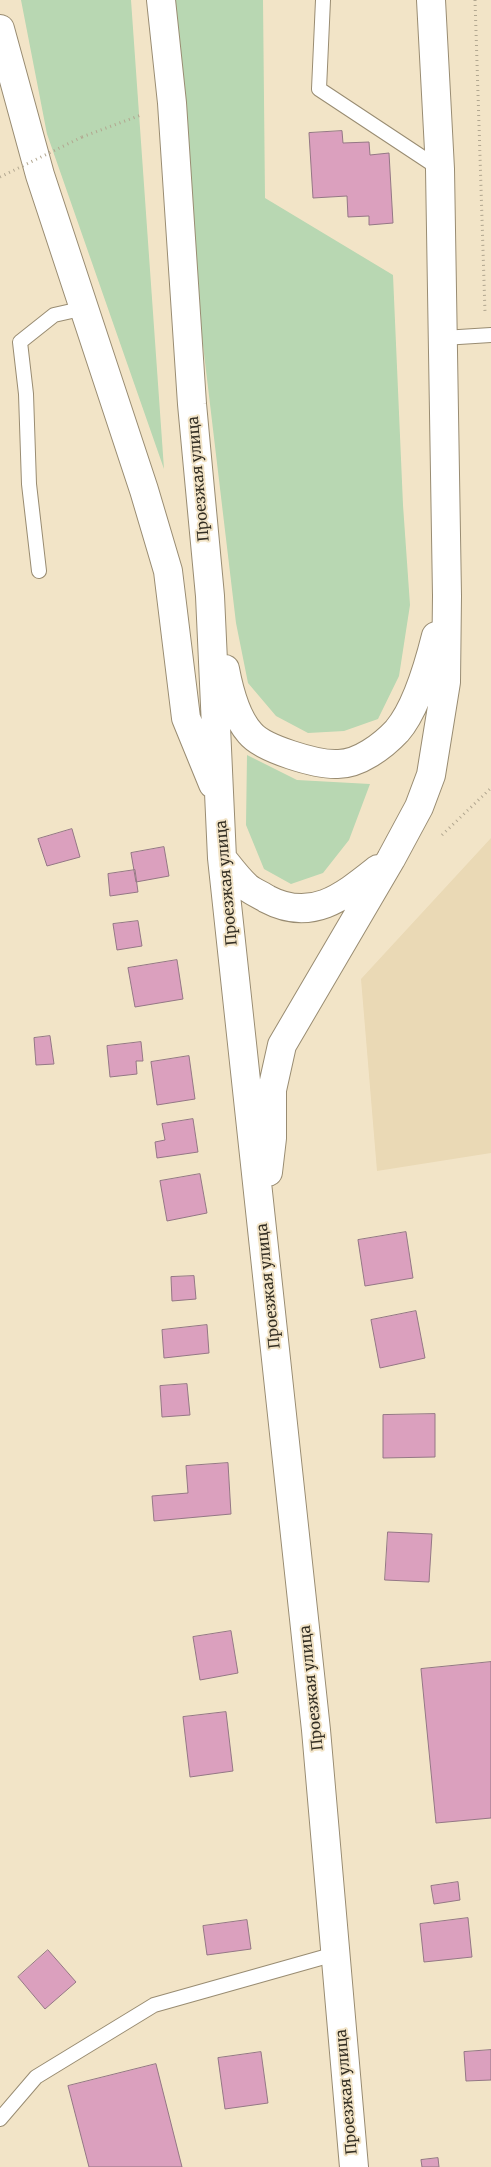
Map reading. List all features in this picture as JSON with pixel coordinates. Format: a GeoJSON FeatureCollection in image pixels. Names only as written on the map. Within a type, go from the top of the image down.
{"type":"FeatureCollection","features":[{"type":"Feature","properties":{"kind":"main road","name":"Проезжая улица"},"geometry":{"type":"LineString","coordinates":[[161,0],[172,103],[192,404],[210,596],[222,858],[316,1730],[354,2167]]}},
{"type":"Feature","properties":{"kind":"main road"},"geometry":{"type":"LineString","coordinates":[[262,1216],[272,1138],[272,1090],[282,1044],[391,859],[419,806],[431,775],[446,682],[447,596],[440,169],[431,0]]}},
{"type":"Feature","properties":{"kind":"main road"},"geometry":{"type":"LineString","coordinates":[[2,38],[40,175],[144,490],[168,571],[186,718],[221,804]]}},
{"type":"Feature","properties":{"kind":"main road"},"geometry":{"type":"LineString","coordinates":[[210,596],[236,711],[250,734],[292,756],[339,765],[369,755],[398,730],[414,702],[427,672],[447,596]]}},
{"type":"Feature","properties":{"kind":"main road"},"geometry":{"type":"LineString","coordinates":[[222,858],[248,888],[276,904],[306,910],[324,906],[348,893],[391,859]]}},
{"type":"Feature","properties":{"kind":"lane"},"geometry":{"type":"LineString","coordinates":[[323,0],[319,89],[440,169]]}},
{"type":"Feature","properties":{"kind":"lane"},"geometry":{"type":"LineString","coordinates":[[39,571],[29,484],[26,394],[20,342],[54,315],[85,308]]}},
{"type":"Feature","properties":{"kind":"lane"},"geometry":{"type":"LineString","coordinates":[[443,338],[489,335]]}},
{"type":"Feature","properties":{"kind":"lane"},"geometry":{"type":"LineString","coordinates":[[0,2119],[36,2077],[154,2004],[335,1954]]}},
{"type":"Feature","properties":{"kind":"path"},"geometry":{"type":"LineString","coordinates":[[475,0],[489,335]]}},
{"type":"Feature","properties":{"kind":"path"},"geometry":{"type":"LineString","coordinates":[[0,177],[82,137],[172,103]]}},
{"type":"Feature","properties":{"kind":"path"},"geometry":{"type":"LineString","coordinates":[[438,838],[491,788]]}},
{"type":"Feature","properties":{"kind":"shaded area"},"geometry":{"type":"Polygon","coordinates":[[[491,838],[491,1153],[377,1171],[361,979],[491,838]]]}},
{"type":"Feature","properties":{"kind":"green space"},"geometry":{"type":"Polygon","coordinates":[[[21,0],[131,0],[164,469],[47,134],[21,0]]]}},
{"type":"Feature","properties":{"kind":"green space"},"geometry":{"type":"Polygon","coordinates":[[[162,0],[263,0],[265,198],[393,275],[403,505],[410,605],[399,676],[378,719],[344,731],[308,733],[276,716],[248,683],[236,623],[162,0]]]}},
{"type":"Feature","properties":{"kind":"green space"},"geometry":{"type":"Polygon","coordinates":[[[247,755],[297,780],[370,784],[349,840],[323,873],[291,884],[264,869],[246,825],[247,755]]]}},
{"type":"Feature","properties":{"kind":"building"},"geometry":{"type":"Polygon","coordinates":[[[342,131],[343,143],[369,142],[370,155],[389,153],[393,223],[369,225],[369,216],[348,217],[347,196],[313,198],[309,133],[342,131]]]}},
{"type":"Feature","properties":{"kind":"building"},"geometry":{"type":"Polygon","coordinates":[[[72,829],[80,857],[47,866],[38,839],[72,829]]]}},
{"type":"Feature","properties":{"kind":"building"},"geometry":{"type":"Polygon","coordinates":[[[164,847],[169,876],[136,882],[131,853],[164,847]]]}},
{"type":"Feature","properties":{"kind":"building"},"geometry":{"type":"Polygon","coordinates":[[[135,870],[138,892],[110,896],[108,874],[135,870]]]}},
{"type":"Feature","properties":{"kind":"building"},"geometry":{"type":"Polygon","coordinates":[[[138,921],[142,946],[117,950],[113,924],[138,921]]]}},
{"type":"Feature","properties":{"kind":"building"},"geometry":{"type":"Polygon","coordinates":[[[177,960],[183,999],[135,1007],[128,968],[177,960]]]}},
{"type":"Feature","properties":{"kind":"building"},"geometry":{"type":"Polygon","coordinates":[[[50,1036],[54,1064],[36,1065],[34,1038],[50,1036]]]}},
{"type":"Feature","properties":{"kind":"building"},"geometry":{"type":"Polygon","coordinates":[[[141,1042],[143,1061],[136,1061],[137,1074],[110,1077],[107,1046],[141,1042]]]}},
{"type":"Feature","properties":{"kind":"building"},"geometry":{"type":"Polygon","coordinates":[[[189,1056],[195,1099],[157,1105],[151,1062],[189,1056]]]}},
{"type":"Feature","properties":{"kind":"building"},"geometry":{"type":"Polygon","coordinates":[[[193,1119],[198,1152],[157,1158],[155,1142],[165,1140],[162,1124],[193,1119]]]}},
{"type":"Feature","properties":{"kind":"building"},"geometry":{"type":"Polygon","coordinates":[[[200,1174],[207,1213],[167,1221],[160,1181],[200,1174]]]}},
{"type":"Feature","properties":{"kind":"building"},"geometry":{"type":"Polygon","coordinates":[[[406,1232],[413,1278],[365,1286],[358,1240],[406,1232]]]}},
{"type":"Feature","properties":{"kind":"building"},"geometry":{"type":"Polygon","coordinates":[[[194,1276],[196,1299],[172,1301],[171,1277],[194,1276]]]}},
{"type":"Feature","properties":{"kind":"building"},"geometry":{"type":"Polygon","coordinates":[[[416,1311],[425,1358],[380,1368],[371,1320],[416,1311]]]}},
{"type":"Feature","properties":{"kind":"building"},"geometry":{"type":"Polygon","coordinates":[[[207,1325],[209,1353],[164,1358],[162,1330],[207,1325]]]}},
{"type":"Feature","properties":{"kind":"building"},"geometry":{"type":"Polygon","coordinates":[[[187,1384],[190,1415],[162,1417],[160,1386],[187,1384]]]}},
{"type":"Feature","properties":{"kind":"building"},"geometry":{"type":"Polygon","coordinates":[[[435,1414],[435,1457],[383,1458],[383,1415],[435,1414]]]}},
{"type":"Feature","properties":{"kind":"building"},"geometry":{"type":"Polygon","coordinates":[[[228,1463],[231,1514],[154,1521],[152,1496],[188,1493],[186,1466],[228,1463]]]}},
{"type":"Feature","properties":{"kind":"building"},"geometry":{"type":"Polygon","coordinates":[[[388,1532],[432,1534],[429,1582],[385,1580],[388,1532]]]}},
{"type":"Feature","properties":{"kind":"building"},"geometry":{"type":"Polygon","coordinates":[[[231,1631],[238,1673],[200,1680],[193,1637],[231,1631]]]}},
{"type":"Feature","properties":{"kind":"building"},"geometry":{"type":"Polygon","coordinates":[[[491,1662],[491,1818],[436,1823],[421,1669],[491,1662]]]}},
{"type":"Feature","properties":{"kind":"building"},"geometry":{"type":"Polygon","coordinates":[[[226,1712],[233,1771],[190,1777],[183,1717],[226,1712]]]}},
{"type":"Feature","properties":{"kind":"building"},"geometry":{"type":"Polygon","coordinates":[[[458,1882],[460,1900],[434,1904],[431,1886],[458,1882]]]}},
{"type":"Feature","properties":{"kind":"building"},"geometry":{"type":"Polygon","coordinates":[[[468,1918],[472,1957],[424,1962],[420,1924],[468,1918]]]}},
{"type":"Feature","properties":{"kind":"building"},"geometry":{"type":"Polygon","coordinates":[[[247,1920],[251,1949],[207,1955],[203,1926],[247,1920]]]}},
{"type":"Feature","properties":{"kind":"building"},"geometry":{"type":"Polygon","coordinates":[[[48,1950],[76,1982],[45,2009],[18,1977],[48,1950]]]}},
{"type":"Feature","properties":{"kind":"building"},"geometry":{"type":"Polygon","coordinates":[[[491,2050],[491,2080],[466,2081],[464,2052],[491,2050]]]}},
{"type":"Feature","properties":{"kind":"building"},"geometry":{"type":"Polygon","coordinates":[[[261,2052],[268,2103],[225,2109],[218,2058],[261,2052]]]}},
{"type":"Feature","properties":{"kind":"building"},"geometry":{"type":"Polygon","coordinates":[[[156,2064],[182,2167],[89,2167],[68,2086],[156,2064]]]}},
{"type":"Feature","properties":{"kind":"building"},"geometry":{"type":"Polygon","coordinates":[[[438,2158],[439,2167],[422,2167],[421,2160],[438,2158]]]}}]}
